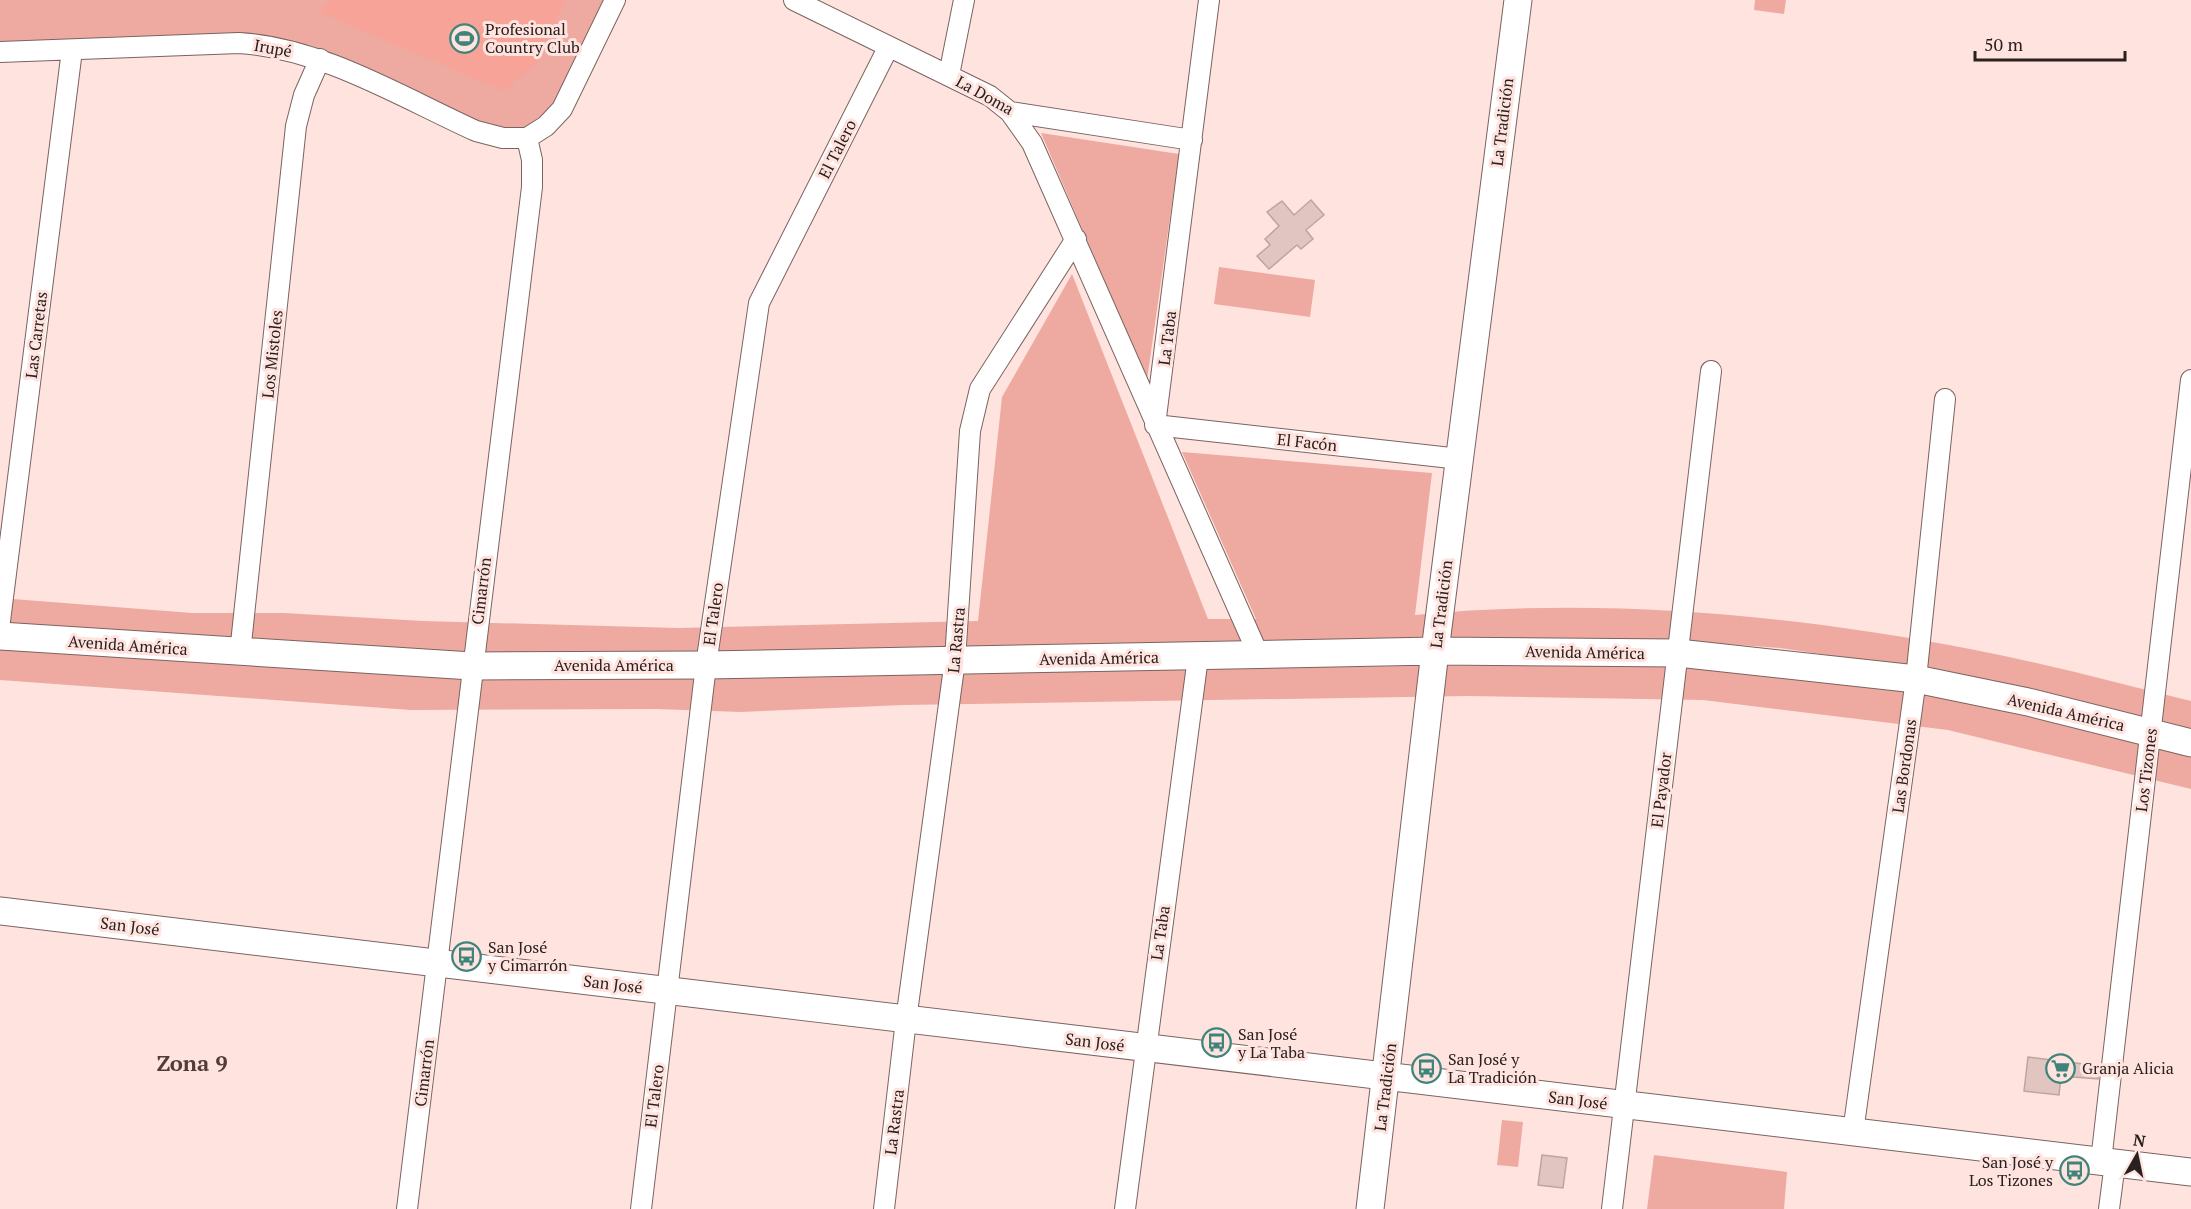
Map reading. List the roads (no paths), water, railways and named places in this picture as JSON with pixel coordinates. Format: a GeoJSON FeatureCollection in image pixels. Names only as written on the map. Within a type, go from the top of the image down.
{"type":"FeatureCollection","features":[{"type":"Feature","properties":{"kind":"street"},"geometry":{"type":"LineString","coordinates":[[527,138],[546,126],[562,109],[615,0]]}},
{"type":"Feature","properties":{"kind":"street","name":"La Doma"},"geometry":{"type":"LineString","coordinates":[[794,0],[990,96],[1010,112],[1192,140]]}},
{"type":"Feature","properties":{"kind":"street"},"geometry":{"type":"LineString","coordinates":[[949,75],[964,0]]}},
{"type":"Feature","properties":{"kind":"street","name":"La Taba"},"geometry":{"type":"LineString","coordinates":[[1155,426],[1209,0]]}},
{"type":"Feature","properties":{"kind":"street","name":"La Tradición"},"geometry":{"type":"LineString","coordinates":[[1370,1209],[1435,651],[1518,0]]}},
{"type":"Feature","properties":{"kind":"street","name":"Irupé"},"geometry":{"type":"LineString","coordinates":[[0,52],[239,43],[288,48],[320,59],[476,131],[502,138],[527,138]]}},
{"type":"Feature","properties":{"kind":"street","name":"El Talero"},"geometry":{"type":"LineString","coordinates":[[641,1209],[706,665],[759,303],[888,48]]}},
{"type":"Feature","properties":{"kind":"street","name":"Las Carretas"},"geometry":{"type":"LineString","coordinates":[[0,621],[72,50]]}},
{"type":"Feature","properties":{"kind":"street","name":"Los Mistoles"},"geometry":{"type":"LineString","coordinates":[[240,653],[296,126],[304,95],[320,59]]}},
{"type":"Feature","properties":{"kind":"street"},"geometry":{"type":"LineString","coordinates":[[1010,112],[1032,143],[1076,239],[1155,426],[1259,656]]}},
{"type":"Feature","properties":{"kind":"street","name":"Cimarrón"},"geometry":{"type":"LineString","coordinates":[[407,1209],[532,187],[532,160],[527,138]]}},
{"type":"Feature","properties":{"kind":"street","name":"La Rastra"},"geometry":{"type":"LineString","coordinates":[[884,1209],[906,1020],[955,660],[970,431],[980,389],[1076,239]]}},
{"type":"Feature","properties":{"kind":"street","name":"El Payador"},"geometry":{"type":"LineString","coordinates":[[1612,1209],[1711,371]]}},
{"type":"Feature","properties":{"kind":"street","name":"Los Tizones"},"geometry":{"type":"LineString","coordinates":[[2109,1209],[2108,1162],[2150,731],[2191,380]]}},
{"type":"Feature","properties":{"kind":"street","name":"Las Bordonas"},"geometry":{"type":"LineString","coordinates":[[1853,1132],[1916,679],[1945,399]]}},
{"type":"Feature","properties":{"kind":"street","name":"El Facón"},"geometry":{"type":"LineString","coordinates":[[1155,426],[1460,459]]}},
{"type":"Feature","properties":{"kind":"street","name":"Avenida América"},"geometry":{"type":"LineString","coordinates":[[0,636],[472,666],[706,665],[1435,651],[1677,653],[1916,679],[2150,731],[2191,743]]}},
{"type":"Feature","properties":{"kind":"street","name":"La Taba"},"geometry":{"type":"LineString","coordinates":[[1125,1209],[1144,1048],[1197,657]]}},
{"type":"Feature","properties":{"kind":"street","name":"San José"},"geometry":{"type":"LineString","coordinates":[[0,911],[2191,1172]]}},
{"type":"Feature","properties":{"kind":"place","name":"Profesional Country Club"},"geometry":{"type":"Point","coordinates":[464,38]}},
{"type":"Feature","properties":{"kind":"place","name":"San José y Cimarrón"},"geometry":{"type":"Point","coordinates":[467,956]}},
{"type":"Feature","properties":{"kind":"place","name":"San José y La Taba"},"geometry":{"type":"Point","coordinates":[1217,1043]}},
{"type":"Feature","properties":{"kind":"place","name":"San José y La Tradición"},"geometry":{"type":"Point","coordinates":[1427,1068]}},
{"type":"Feature","properties":{"kind":"place","name":"Granja Alicia"},"geometry":{"type":"Point","coordinates":[2061,1068]}},
{"type":"Feature","properties":{"kind":"place","name":"San José y Los Tizones"},"geometry":{"type":"Point","coordinates":[2074,1171]}},
{"type":"Feature","properties":{"kind":"district","name":"Zona 9"},"geometry":{"type":"Point","coordinates":[192,1063]}}]}
